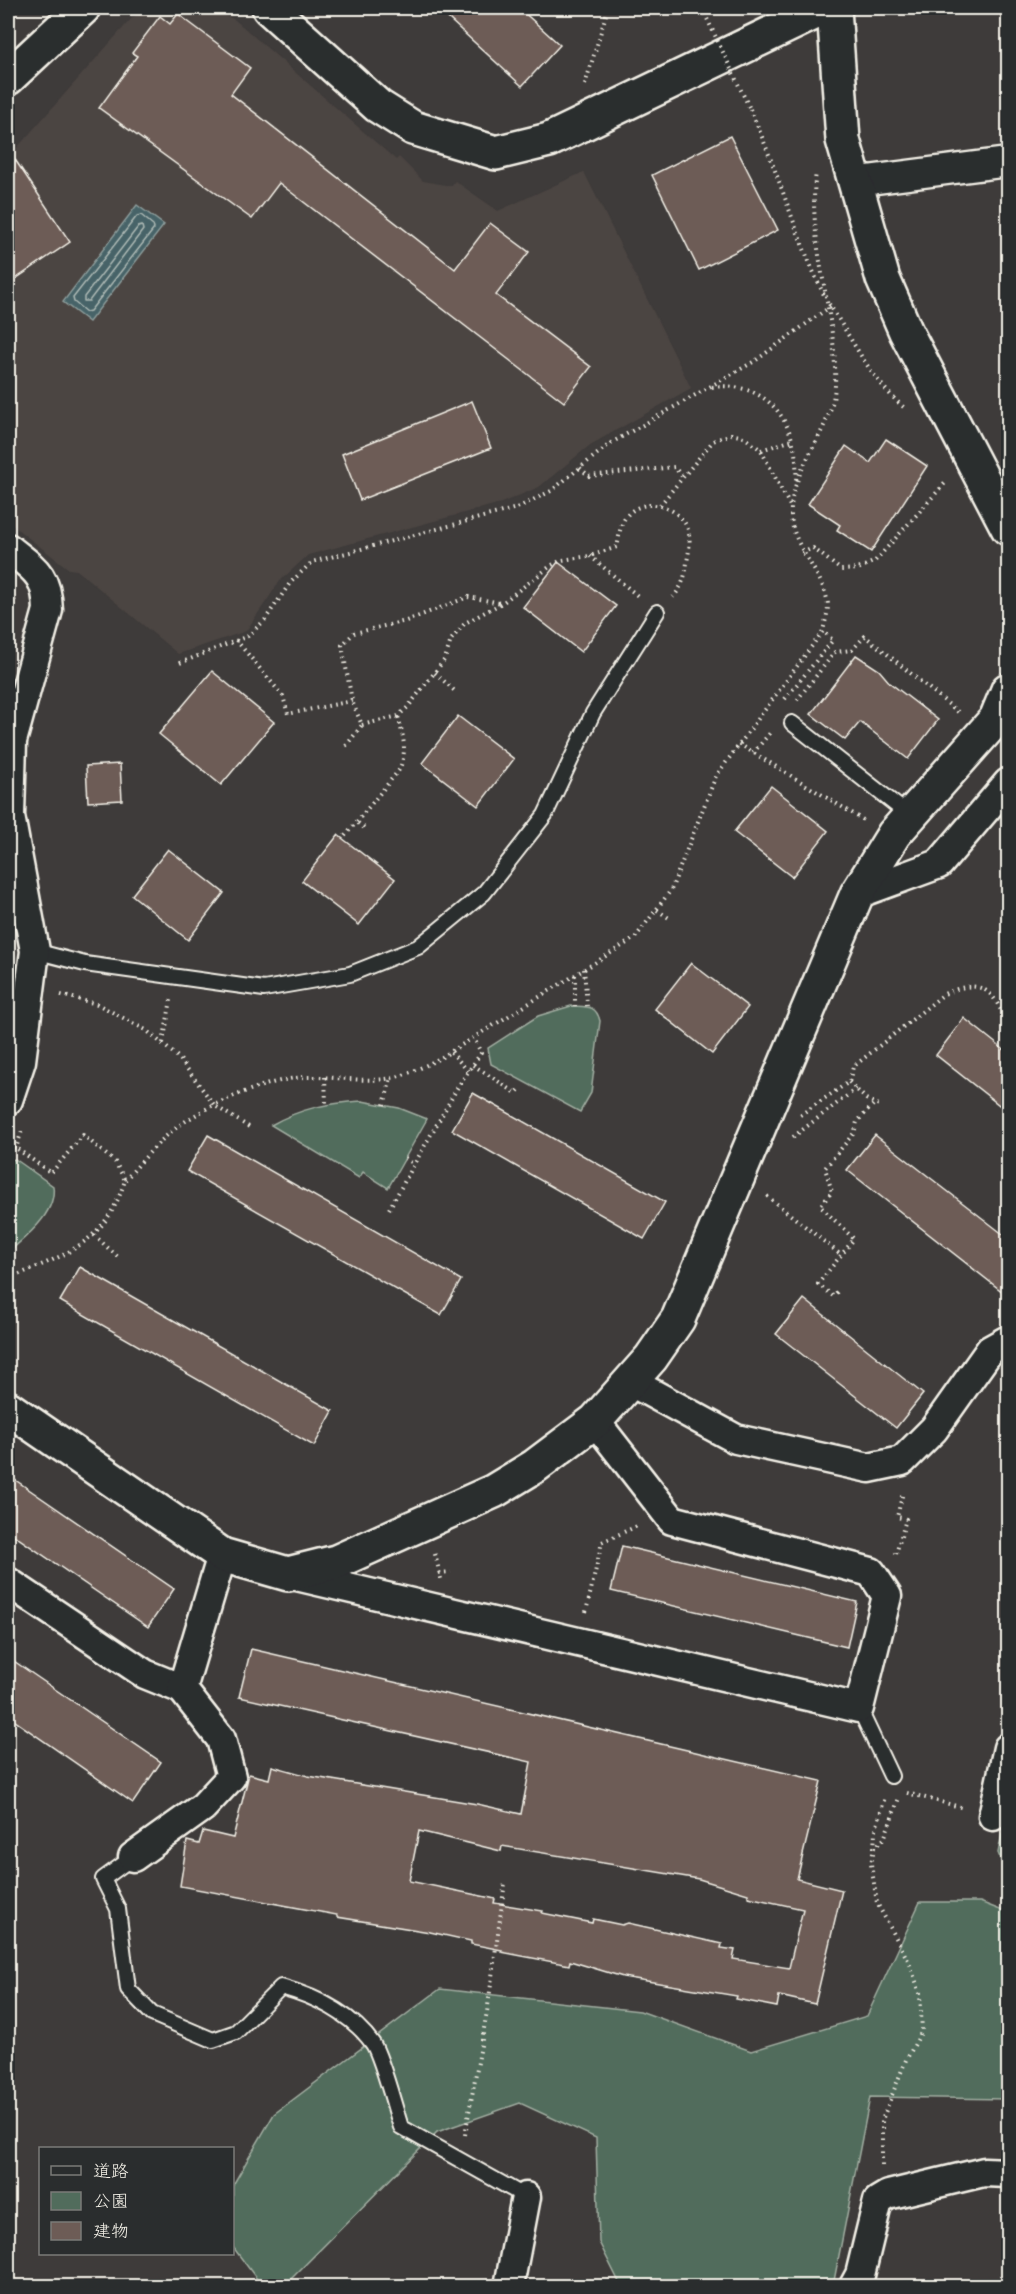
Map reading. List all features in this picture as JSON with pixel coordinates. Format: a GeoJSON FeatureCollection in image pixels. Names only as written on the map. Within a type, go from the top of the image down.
{"type":"FeatureCollection","features":[{"type":"Feature","properties":{"kind":"street"},"geometry":{"type":"LineString","coordinates":[[8,78],[83,8]]}},
{"type":"Feature","properties":{"kind":"street"},"geometry":{"type":"LineString","coordinates":[[269,8],[387,111],[413,128],[496,153],[549,140],[824,8]]}},
{"type":"Feature","properties":{"kind":"street"},"geometry":{"type":"LineString","coordinates":[[834,8],[843,140],[883,279],[906,332],[1008,528]]}},
{"type":"Feature","properties":{"kind":"street"},"geometry":{"type":"LineString","coordinates":[[850,169],[1008,162]]}},
{"type":"Feature","properties":{"kind":"street"},"geometry":{"type":"LineString","coordinates":[[8,548],[35,571],[47,588],[48,610],[12,741],[10,816],[35,951],[21,1061],[8,1100]]}},
{"type":"Feature","properties":{"kind":"street"},"geometry":{"type":"LineString","coordinates":[[288,1574],[336,1562],[494,1491],[535,1466],[595,1421],[651,1358],[678,1319],[857,894],[894,834],[989,727],[1008,690]]}},
{"type":"Feature","properties":{"kind":"street"},"geometry":{"type":"LineString","coordinates":[[857,894],[939,864],[1006,790]]}},
{"type":"Feature","properties":{"kind":"street"},"geometry":{"type":"LineString","coordinates":[[631,1382],[736,1439],[869,1468],[902,1461],[934,1429],[990,1350],[1008,1340]]}},
{"type":"Feature","properties":{"kind":"street"},"geometry":{"type":"LineString","coordinates":[[8,1408],[222,1555],[288,1574],[859,1708],[887,1596],[871,1572],[672,1520],[595,1421]]}},
{"type":"Feature","properties":{"kind":"street"},"geometry":{"type":"LineString","coordinates":[[182,1689],[222,1555]]}},
{"type":"Feature","properties":{"kind":"street"},"geometry":{"type":"LineString","coordinates":[[8,1582],[145,1674],[182,1689],[221,1739],[231,1777],[204,1807],[133,1857]]}},
{"type":"Feature","properties":{"kind":"street"},"geometry":{"type":"LineString","coordinates":[[993,1816],[1008,1748]]}},
{"type":"Feature","properties":{"kind":"street"},"geometry":{"type":"LineString","coordinates":[[854,2286],[860,2275],[878,2201],[888,2195],[984,2172],[1008,2173]]}},
{"type":"Feature","properties":{"kind":"street"},"geometry":{"type":"LineString","coordinates":[[509,2286],[526,2197]]}},
{"type":"Feature","properties":{"kind":"lane"},"geometry":{"type":"LineString","coordinates":[[35,951],[84,964],[264,988],[350,974],[418,947],[484,893],[545,815],[593,713],[657,612]]}},
{"type":"Feature","properties":{"kind":"lane"},"geometry":{"type":"LineString","coordinates":[[792,723],[910,816]]}},
{"type":"Feature","properties":{"kind":"lane"},"geometry":{"type":"LineString","coordinates":[[859,1708],[891,1776]]}},
{"type":"Feature","properties":{"kind":"lane"},"geometry":{"type":"LineString","coordinates":[[133,1857],[103,1879],[118,1909],[128,1989],[152,2014],[213,2040],[236,2032],[281,1987],[307,1994],[345,2014],[374,2046],[402,2127],[526,2197]]}},
{"type":"Feature","properties":{"kind":"path"},"geometry":{"type":"LineString","coordinates":[[583,91],[608,8]]}},
{"type":"Feature","properties":{"kind":"path"},"geometry":{"type":"LineString","coordinates":[[702,8],[762,137],[810,267],[829,308],[835,385],[831,409],[796,484]]}},
{"type":"Feature","properties":{"kind":"path"},"geometry":{"type":"LineString","coordinates":[[826,299],[817,230],[815,178],[817,162],[850,169]]}},
{"type":"Feature","properties":{"kind":"path"},"geometry":{"type":"LineString","coordinates":[[180,663],[248,636],[265,620],[290,583],[312,562],[517,508],[551,490],[611,443],[755,361],[829,308]]}},
{"type":"Feature","properties":{"kind":"path"},"geometry":{"type":"LineString","coordinates":[[829,308],[868,365],[897,402],[908,411],[915,410]]}},
{"type":"Feature","properties":{"kind":"path"},"geometry":{"type":"LineString","coordinates":[[8,1279],[53,1260],[87,1242],[110,1218],[119,1201],[125,1180],[181,1124],[215,1106],[267,1084],[302,1077],[391,1078],[414,1071],[451,1052],[635,938],[671,890],[716,776],[824,631],[828,602],[820,579],[802,554],[793,532],[791,508],[798,458],[793,440],[777,409],[761,395],[747,387],[729,384],[709,387]]}},
{"type":"Feature","properties":{"kind":"path"},"geometry":{"type":"LineString","coordinates":[[660,505],[713,441],[723,436],[744,437],[761,450],[791,508]]}},
{"type":"Feature","properties":{"kind":"path"},"geometry":{"type":"LineString","coordinates":[[761,450],[793,440]]}},
{"type":"Feature","properties":{"kind":"path"},"geometry":{"type":"LineString","coordinates":[[580,468],[589,476],[674,467],[682,476]]}},
{"type":"Feature","properties":{"kind":"path"},"geometry":{"type":"LineString","coordinates":[[802,554],[813,548],[841,570],[858,569],[875,561],[948,480]]}},
{"type":"Feature","properties":{"kind":"path"},"geometry":{"type":"LineString","coordinates":[[346,746],[362,725],[398,716],[445,659],[458,630],[502,603],[552,565],[562,560],[590,556],[617,547],[622,523],[631,511],[644,506],[660,505],[678,515],[687,526],[690,546],[686,573],[676,594],[657,612],[590,556]]}},
{"type":"Feature","properties":{"kind":"path"},"geometry":{"type":"LineString","coordinates":[[362,725],[352,701],[342,645],[354,633],[406,621],[468,597],[502,603]]}},
{"type":"Feature","properties":{"kind":"path"},"geometry":{"type":"LineString","coordinates":[[779,707],[833,640],[824,631]]}},
{"type":"Feature","properties":{"kind":"path"},"geometry":{"type":"LineString","coordinates":[[794,704],[835,652],[852,650],[865,636],[964,717]]}},
{"type":"Feature","properties":{"kind":"path"},"geometry":{"type":"LineString","coordinates":[[236,640],[284,696],[288,714],[352,701]]}},
{"type":"Feature","properties":{"kind":"path"},"geometry":{"type":"LineString","coordinates":[[435,672],[457,693]]}},
{"type":"Feature","properties":{"kind":"path"},"geometry":{"type":"LineString","coordinates":[[345,836],[358,823],[399,770],[404,760],[405,743],[398,716]]}},
{"type":"Feature","properties":{"kind":"path"},"geometry":{"type":"LineString","coordinates":[[753,753],[768,735]]}},
{"type":"Feature","properties":{"kind":"path"},"geometry":{"type":"LineString","coordinates":[[739,744],[873,826]]}},
{"type":"Feature","properties":{"kind":"path"},"geometry":{"type":"LineString","coordinates":[[358,823],[367,830]]}},
{"type":"Feature","properties":{"kind":"path"},"geometry":{"type":"LineString","coordinates":[[657,910],[669,918]]}},
{"type":"Feature","properties":{"kind":"path"},"geometry":{"type":"LineString","coordinates":[[584,969],[587,1006]]}},
{"type":"Feature","properties":{"kind":"path"},"geometry":{"type":"LineString","coordinates":[[575,975],[575,1006]]}},
{"type":"Feature","properties":{"kind":"path"},"geometry":{"type":"LineString","coordinates":[[791,1119],[808,1112],[849,1082],[853,1067],[944,994],[969,986],[989,991],[996,999],[1003,1015]]}},
{"type":"Feature","properties":{"kind":"path"},"geometry":{"type":"LineString","coordinates":[[57,994],[98,1004],[122,1015],[163,1043],[184,1065],[215,1106],[249,1127]]}},
{"type":"Feature","properties":{"kind":"path"},"geometry":{"type":"LineString","coordinates":[[163,1043],[171,999]]}},
{"type":"Feature","properties":{"kind":"path"},"geometry":{"type":"LineString","coordinates":[[389,1209],[468,1071],[481,1053],[474,1038]]}},
{"type":"Feature","properties":{"kind":"path"},"geometry":{"type":"LineString","coordinates":[[451,1052],[468,1071]]}},
{"type":"Feature","properties":{"kind":"path"},"geometry":{"type":"LineString","coordinates":[[472,1065],[516,1093],[520,1089]]}},
{"type":"Feature","properties":{"kind":"path"},"geometry":{"type":"LineString","coordinates":[[325,1077],[326,1103]]}},
{"type":"Feature","properties":{"kind":"path"},"geometry":{"type":"LineString","coordinates":[[384,1105],[391,1078]]}},
{"type":"Feature","properties":{"kind":"path"},"geometry":{"type":"LineString","coordinates":[[837,1292],[833,1296],[818,1284],[854,1239],[820,1206],[832,1192],[825,1168],[854,1133],[857,1122],[877,1104],[849,1082]]}},
{"type":"Feature","properties":{"kind":"path"},"geometry":{"type":"LineString","coordinates":[[785,1144],[856,1089]]}},
{"type":"Feature","properties":{"kind":"path"},"geometry":{"type":"LineString","coordinates":[[16,1148],[51,1173],[83,1135],[115,1162],[125,1180]]}},
{"type":"Feature","properties":{"kind":"path"},"geometry":{"type":"LineString","coordinates":[[405,1158],[414,1164]]}},
{"type":"Feature","properties":{"kind":"path"},"geometry":{"type":"LineString","coordinates":[[765,1195],[841,1255]]}},
{"type":"Feature","properties":{"kind":"path"},"geometry":{"type":"LineString","coordinates":[[94,1235],[119,1258]]}},
{"type":"Feature","properties":{"kind":"path"},"geometry":{"type":"LineString","coordinates":[[900,1541],[906,1519],[897,1517],[903,1491]]}},
{"type":"Feature","properties":{"kind":"path"},"geometry":{"type":"LineString","coordinates":[[579,1641],[602,1542],[639,1525]]}},
{"type":"Feature","properties":{"kind":"path"},"geometry":{"type":"LineString","coordinates":[[436,1559],[439,1571],[451,1572]]}},
{"type":"Feature","properties":{"kind":"path"},"geometry":{"type":"LineString","coordinates":[[888,2195],[880,2155],[882,2120],[906,2060],[922,2031],[920,1993],[909,1962],[877,1903],[871,1864],[875,1833],[891,1776]]}},
{"type":"Feature","properties":{"kind":"path"},"geometry":{"type":"LineString","coordinates":[[874,1848],[884,1839],[901,1791],[993,1816]]}},
{"type":"Feature","properties":{"kind":"path"},"geometry":{"type":"LineString","coordinates":[[461,2160],[488,2006],[505,1882]]}},
{"type":"Feature","properties":{"kind":"shaded area"},"geometry":{"type":"Polygon","coordinates":[[[148,8],[209,8],[235,20],[396,160],[399,157],[423,181],[451,186],[455,181],[498,211],[584,172],[691,388],[590,445],[539,487],[501,503],[308,555],[280,581],[246,631],[178,654],[77,570],[69,569],[8,522],[8,158],[132,18],[148,8]]]}},
{"type":"Feature","properties":{"kind":"green space"},"geometry":{"type":"Polygon","coordinates":[[[571,1006],[593,1009],[600,1021],[591,1093],[580,1112],[491,1064],[488,1048],[538,1016],[571,1006]]]}},
{"type":"Feature","properties":{"kind":"green space"},"geometry":{"type":"Polygon","coordinates":[[[362,1101],[399,1108],[427,1119],[388,1188],[363,1172],[359,1178],[271,1125],[293,1114],[315,1107],[362,1101]]]}},
{"type":"Feature","properties":{"kind":"green space"},"geometry":{"type":"Polygon","coordinates":[[[15,1159],[53,1186],[53,1196],[51,1205],[40,1222],[11,1250],[8,1245],[8,1161],[15,1159]]]}},
{"type":"Feature","properties":{"kind":"green space"},"geometry":{"type":"Polygon","coordinates":[[[1008,1806],[1008,1877],[998,1853],[1008,1806]]]}},
{"type":"Feature","properties":{"kind":"green space"},"geometry":{"type":"Polygon","coordinates":[[[920,1902],[980,1902],[1008,1913],[1008,2099],[870,2097],[833,2286],[621,2286],[599,2242],[596,2138],[520,2103],[437,2132],[284,2286],[262,2286],[234,2248],[234,2183],[274,2114],[440,1989],[640,2011],[751,2051],[867,2016],[920,1902]]]}},
{"type":"Feature","properties":{"kind":"water"},"geometry":{"type":"Polygon","coordinates":[[[137,205],[164,225],[89,322],[63,302],[137,205]]]}},
{"type":"Feature","properties":{"kind":"building"},"geometry":{"type":"Polygon","coordinates":[[[437,8],[519,8],[560,45],[522,86],[437,8]]]}},
{"type":"Feature","properties":{"kind":"building"},"geometry":{"type":"Polygon","coordinates":[[[178,14],[250,68],[231,94],[455,269],[490,223],[529,252],[496,295],[591,367],[564,402],[279,183],[252,219],[99,108],[137,56],[132,53],[160,16],[170,24],[178,14]]]}},
{"type":"Feature","properties":{"kind":"building"},"geometry":{"type":"Polygon","coordinates":[[[730,136],[778,230],[699,270],[652,175],[730,136]]]}},
{"type":"Feature","properties":{"kind":"building"},"geometry":{"type":"Polygon","coordinates":[[[8,149],[70,242],[8,284],[8,149]]]}},
{"type":"Feature","properties":{"kind":"building"},"geometry":{"type":"Polygon","coordinates":[[[472,401],[491,448],[360,500],[342,454],[472,401]]]}},
{"type":"Feature","properties":{"kind":"building"},"geometry":{"type":"Polygon","coordinates":[[[886,439],[927,466],[871,552],[837,530],[840,525],[808,504],[846,446],[870,463],[886,439]]]}},
{"type":"Feature","properties":{"kind":"building"},"geometry":{"type":"Polygon","coordinates":[[[558,562],[616,606],[581,652],[523,607],[558,562]]]}},
{"type":"Feature","properties":{"kind":"building"},"geometry":{"type":"Polygon","coordinates":[[[856,655],[879,670],[890,683],[938,720],[908,759],[860,722],[845,740],[811,714],[856,655]]]}},
{"type":"Feature","properties":{"kind":"building"},"geometry":{"type":"Polygon","coordinates":[[[212,671],[274,722],[221,785],[159,734],[212,671]]]}},
{"type":"Feature","properties":{"kind":"building"},"geometry":{"type":"Polygon","coordinates":[[[458,716],[514,759],[478,806],[422,763],[458,716]]]}},
{"type":"Feature","properties":{"kind":"building"},"geometry":{"type":"Polygon","coordinates":[[[120,764],[122,800],[88,802],[86,766],[120,764]]]}},
{"type":"Feature","properties":{"kind":"building"},"geometry":{"type":"Polygon","coordinates":[[[771,786],[828,831],[792,877],[734,832],[771,786]]]}},
{"type":"Feature","properties":{"kind":"building"},"geometry":{"type":"Polygon","coordinates":[[[338,835],[395,879],[359,925],[302,881],[338,835]]]}},
{"type":"Feature","properties":{"kind":"building"},"geometry":{"type":"Polygon","coordinates":[[[168,849],[224,893],[188,940],[132,895],[168,849]]]}},
{"type":"Feature","properties":{"kind":"building"},"geometry":{"type":"Polygon","coordinates":[[[691,963],[748,1007],[712,1054],[655,1009],[691,963]]]}},
{"type":"Feature","properties":{"kind":"building"},"geometry":{"type":"Polygon","coordinates":[[[964,1018],[1008,1053],[1008,1112],[936,1055],[964,1018]]]}},
{"type":"Feature","properties":{"kind":"building"},"geometry":{"type":"Polygon","coordinates":[[[473,1093],[665,1202],[644,1239],[452,1130],[473,1093]]]}},
{"type":"Feature","properties":{"kind":"building"},"geometry":{"type":"Polygon","coordinates":[[[208,1135],[461,1280],[441,1315],[187,1171],[208,1135]]]}},
{"type":"Feature","properties":{"kind":"building"},"geometry":{"type":"Polygon","coordinates":[[[875,1135],[1008,1238],[1008,1296],[847,1170],[875,1135]]]}},
{"type":"Feature","properties":{"kind":"building"},"geometry":{"type":"Polygon","coordinates":[[[80,1267],[333,1411],[314,1446],[60,1301],[80,1267]]]}},
{"type":"Feature","properties":{"kind":"building"},"geometry":{"type":"Polygon","coordinates":[[[804,1299],[923,1394],[896,1428],[776,1334],[804,1299]]]}},
{"type":"Feature","properties":{"kind":"building"},"geometry":{"type":"Polygon","coordinates":[[[8,1475],[174,1589],[148,1627],[8,1531],[8,1475]]]}},
{"type":"Feature","properties":{"kind":"building"},"geometry":{"type":"Polygon","coordinates":[[[622,1546],[857,1602],[847,1647],[611,1591],[622,1546]]]}},
{"type":"Feature","properties":{"kind":"building"},"geometry":{"type":"Polygon","coordinates":[[[251,1649],[821,1781],[797,1879],[842,1890],[815,2004],[779,1996],[777,2007],[736,1999],[737,1996],[623,1977],[570,1961],[569,1965],[501,1952],[502,1950],[471,1944],[471,1941],[430,1932],[337,1917],[337,1915],[180,1886],[187,1841],[199,1844],[203,1831],[233,1838],[249,1774],[269,1779],[272,1766],[308,1776],[477,1804],[521,1814],[531,1762],[239,1697],[251,1649]],[[419,1831],[409,1881],[491,1898],[495,1899],[494,1903],[543,1911],[542,1913],[592,1923],[593,1919],[622,1925],[628,1923],[722,1944],[721,1948],[735,1950],[733,1959],[789,1968],[803,1909],[748,1897],[748,1894],[699,1879],[502,1846],[501,1851],[419,1831]]]}},
{"type":"Feature","properties":{"kind":"building"},"geometry":{"type":"Polygon","coordinates":[[[8,1657],[161,1762],[133,1803],[8,1716],[8,1657]]]}}]}
